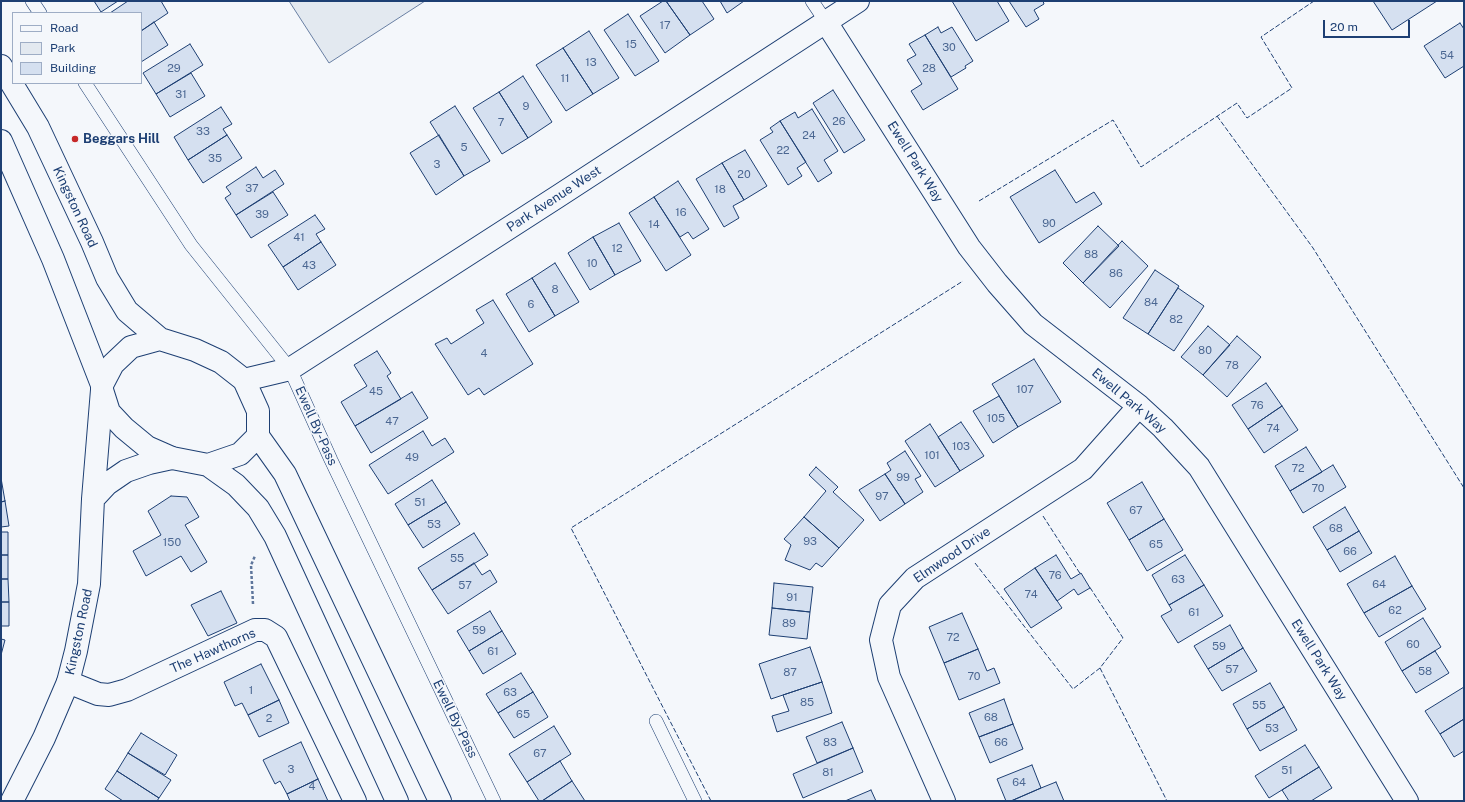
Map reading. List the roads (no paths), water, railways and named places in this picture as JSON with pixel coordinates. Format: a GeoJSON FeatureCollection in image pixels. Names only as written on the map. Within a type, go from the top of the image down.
{"type":"FeatureCollection","features":[{"type":"Feature","properties":{"kind":"main road","name":"Park Avenue West"},"geometry":{"type":"LineString","coordinates":[[244,380],[290,369],[858,1]]}},
{"type":"Feature","properties":{"kind":"main road","name":"Ewell Park Way"},"geometry":{"type":"LineString","coordinates":[[826,22],[969,247],[997,283],[1033,324],[1139,406],[1164,428],[1199,467],[1407,801]]}},
{"type":"Feature","properties":{"kind":"main road","name":"Kingston Road"},"geometry":{"type":"LineString","coordinates":[[1,66],[38,127],[92,242],[107,278],[127,311],[160,339]]}},
{"type":"Feature","properties":{"kind":"main road","name":"Kingston Road"},"geometry":{"type":"LineString","coordinates":[[1,142],[53,259],[102,388],[93,499],[89,584],[76,651],[68,682],[44,738],[12,801]]}},
{"type":"Feature","properties":{"kind":"main road"},"geometry":{"type":"LineString","coordinates":[[397,801],[275,536],[258,508],[236,485],[208,465],[172,458],[148,447],[124,428],[109,412],[102,388],[113,364],[131,347],[160,339],[195,350],[221,362],[244,380],[258,412],[258,436],[286,474],[440,801]]}},
{"type":"Feature","properties":{"kind":"main road","name":"Elmwood Drive"},"geometry":{"type":"LineString","coordinates":[[944,801],[889,677],[881,640],[890,605],[915,578],[1083,469],[1139,406]]}},
{"type":"Feature","properties":{"kind":"main road"},"geometry":{"type":"LineString","coordinates":[[208,465],[240,454],[258,436]]}},
{"type":"Feature","properties":{"kind":"main road"},"geometry":{"type":"LineString","coordinates":[[93,499],[107,484],[126,471],[149,463],[172,458]]}},
{"type":"Feature","properties":{"kind":"main road","name":"The Hawthorns"},"geometry":{"type":"LineString","coordinates":[[68,682],[98,694],[109,695],[127,690],[255,630],[265,630],[276,637],[355,801]]}},
{"type":"Feature","properties":{"kind":"main road"},"geometry":{"type":"LineString","coordinates":[[1,793],[12,801]]}},
{"type":"Feature","properties":{"kind":"lane"},"geometry":{"type":"LineString","coordinates":[[32,1],[39,12]]}},
{"type":"Feature","properties":{"kind":"lane"},"geometry":{"type":"LineString","coordinates":[[812,1],[826,22]]}},
{"type":"Feature","properties":{"kind":"lane","name":"Ewell By-Pass"},"geometry":{"type":"LineString","coordinates":[[86,84],[190,245],[290,369],[331,460],[494,801]]}},
{"type":"Feature","properties":{"kind":"lane"},"geometry":{"type":"LineString","coordinates":[[656,721],[696,801]]}},
{"type":"Feature","properties":{"kind":"place","name":"Beggars Hill"},"geometry":{"type":"Point","coordinates":[75,139]}}]}
